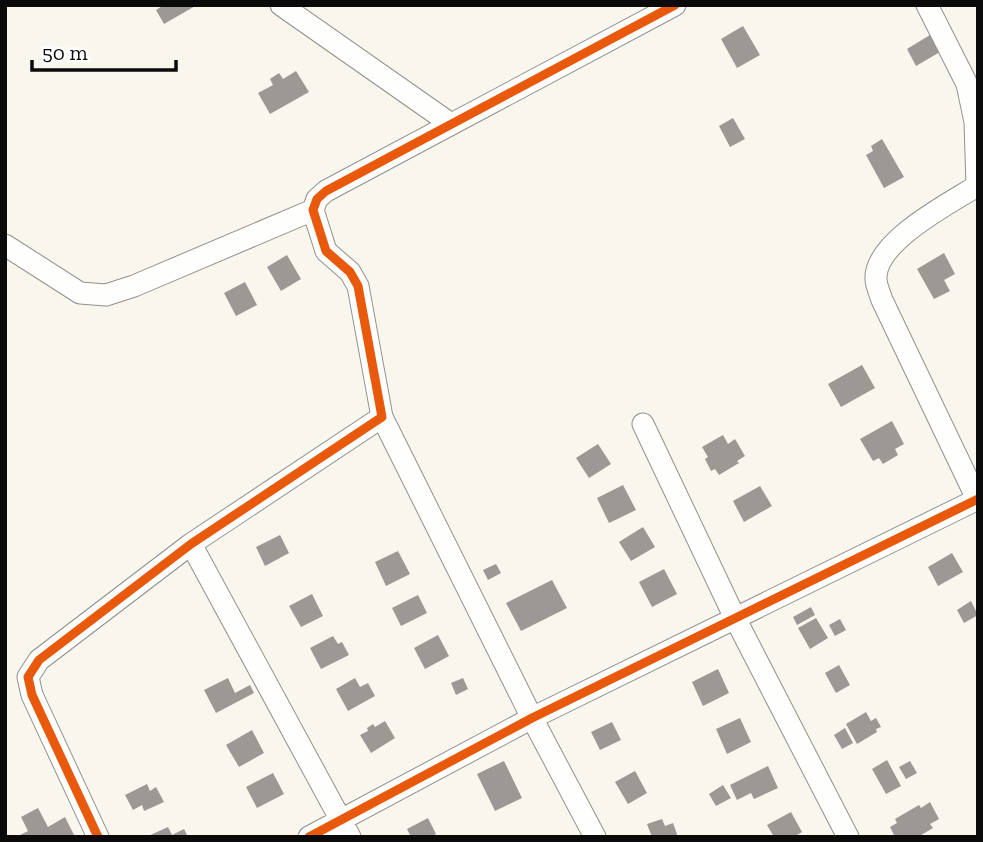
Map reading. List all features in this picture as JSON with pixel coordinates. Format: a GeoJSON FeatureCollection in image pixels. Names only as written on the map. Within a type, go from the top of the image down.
{"type":"FeatureCollection","features":[{"type":"Feature","properties":{"kind":"street"},"geometry":{"type":"LineString","coordinates":[[281,5],[451,124]]}},
{"type":"Feature","properties":{"kind":"street"},"geometry":{"type":"LineString","coordinates":[[595,837],[532,718],[382,417],[358,286],[350,272],[326,251],[313,211],[317,199],[327,191],[675,5]]}},
{"type":"Feature","properties":{"kind":"street"},"geometry":{"type":"LineString","coordinates":[[309,837],[345,828],[532,718],[977,500],[882,300],[875,278],[883,253],[905,232],[977,185],[975,122],[967,84],[927,5]]}},
{"type":"Feature","properties":{"kind":"street"},"geometry":{"type":"LineString","coordinates":[[5,245],[80,293],[106,295],[134,286],[313,211]]}},
{"type":"Feature","properties":{"kind":"street"},"geometry":{"type":"LineString","coordinates":[[99,837],[32,695],[28,677],[39,660],[191,544],[382,417]]}},
{"type":"Feature","properties":{"kind":"street"},"geometry":{"type":"LineString","coordinates":[[643,424],[735,618],[848,837]]}},
{"type":"Feature","properties":{"kind":"street"},"geometry":{"type":"LineString","coordinates":[[191,544],[345,828]]}},
{"type":"Feature","properties":{"kind":"building"},"geometry":{"type":"Polygon","coordinates":[[[164,5],[197,5],[164,24],[156,10],[164,5]]]}},
{"type":"Feature","properties":{"kind":"building"},"geometry":{"type":"Polygon","coordinates":[[[743,26],[760,55],[737,68],[721,39],[743,26]]]}},
{"type":"Feature","properties":{"kind":"building"},"geometry":{"type":"Polygon","coordinates":[[[930,35],[940,52],[916,66],[907,49],[930,35]]]}},
{"type":"Feature","properties":{"kind":"building"},"geometry":{"type":"Polygon","coordinates":[[[296,71],[309,92],[270,114],[258,93],[273,85],[270,79],[279,73],[283,79],[296,71]]]}},
{"type":"Feature","properties":{"kind":"building"},"geometry":{"type":"Polygon","coordinates":[[[733,118],[745,139],[730,147],[719,126],[733,118]]]}},
{"type":"Feature","properties":{"kind":"building"},"geometry":{"type":"Polygon","coordinates":[[[882,139],[904,177],[884,188],[866,155],[873,151],[871,146],[882,139]]]}},
{"type":"Feature","properties":{"kind":"building"},"geometry":{"type":"Polygon","coordinates":[[[944,253],[955,274],[944,280],[950,291],[934,299],[917,269],[944,253]]]}},
{"type":"Feature","properties":{"kind":"building"},"geometry":{"type":"Polygon","coordinates":[[[287,255],[301,279],[281,291],[267,267],[287,255]]]}},
{"type":"Feature","properties":{"kind":"building"},"geometry":{"type":"Polygon","coordinates":[[[245,282],[257,305],[236,316],[224,293],[245,282]]]}},
{"type":"Feature","properties":{"kind":"building"},"geometry":{"type":"Polygon","coordinates":[[[862,365],[875,388],[841,407],[828,384],[862,365]]]}},
{"type":"Feature","properties":{"kind":"building"},"geometry":{"type":"Polygon","coordinates":[[[892,421],[904,444],[895,449],[898,455],[883,464],[879,458],[873,461],[860,439],[892,421]]]}},
{"type":"Feature","properties":{"kind":"building"},"geometry":{"type":"Polygon","coordinates":[[[723,435],[728,444],[735,439],[745,456],[737,461],[739,463],[719,475],[715,469],[711,471],[705,459],[708,457],[702,447],[723,435]]]}},
{"type":"Feature","properties":{"kind":"building"},"geometry":{"type":"Polygon","coordinates":[[[598,444],[611,464],[589,478],[576,458],[598,444]]]}},
{"type":"Feature","properties":{"kind":"building"},"geometry":{"type":"Polygon","coordinates":[[[623,485],[636,510],[609,523],[597,498],[623,485]]]}},
{"type":"Feature","properties":{"kind":"building"},"geometry":{"type":"Polygon","coordinates":[[[760,486],[772,506],[744,522],[733,501],[760,486]]]}},
{"type":"Feature","properties":{"kind":"building"},"geometry":{"type":"Polygon","coordinates":[[[643,527],[655,547],[631,561],[619,542],[643,527]]]}},
{"type":"Feature","properties":{"kind":"building"},"geometry":{"type":"Polygon","coordinates":[[[280,535],[289,553],[265,566],[256,547],[280,535]]]}},
{"type":"Feature","properties":{"kind":"building"},"geometry":{"type":"Polygon","coordinates":[[[398,551],[410,574],[386,586],[375,562],[398,551]]]}},
{"type":"Feature","properties":{"kind":"building"},"geometry":{"type":"Polygon","coordinates":[[[952,553],[963,572],[938,586],[928,567],[952,553]]]}},
{"type":"Feature","properties":{"kind":"building"},"geometry":{"type":"Polygon","coordinates":[[[496,564],[501,573],[488,580],[483,570],[496,564]]]}},
{"type":"Feature","properties":{"kind":"building"},"geometry":{"type":"Polygon","coordinates":[[[664,569],[677,594],[652,607],[639,582],[664,569]]]}},
{"type":"Feature","properties":{"kind":"building"},"geometry":{"type":"Polygon","coordinates":[[[552,580],[567,608],[521,631],[506,603],[552,580]]]}},
{"type":"Feature","properties":{"kind":"building"},"geometry":{"type":"Polygon","coordinates":[[[312,594],[323,616],[301,627],[289,606],[312,594]]]}},
{"type":"Feature","properties":{"kind":"building"},"geometry":{"type":"Polygon","coordinates":[[[418,595],[427,613],[401,626],[392,608],[418,595]]]}},
{"type":"Feature","properties":{"kind":"building"},"geometry":{"type":"Polygon","coordinates":[[[971,601],[978,615],[964,623],[957,610],[971,601]]]}},
{"type":"Feature","properties":{"kind":"building"},"geometry":{"type":"Polygon","coordinates":[[[811,607],[815,615],[797,625],[793,617],[811,607]]]}},
{"type":"Feature","properties":{"kind":"building"},"geometry":{"type":"Polygon","coordinates":[[[816,618],[828,638],[810,649],[798,628],[816,618]]]}},
{"type":"Feature","properties":{"kind":"building"},"geometry":{"type":"Polygon","coordinates":[[[840,619],[846,630],[835,636],[829,625],[840,619]]]}},
{"type":"Feature","properties":{"kind":"building"},"geometry":{"type":"Polygon","coordinates":[[[438,635],[449,656],[425,669],[414,648],[438,635]]]}},
{"type":"Feature","properties":{"kind":"building"},"geometry":{"type":"Polygon","coordinates":[[[333,636],[338,644],[342,642],[349,655],[321,669],[310,648],[333,636]]]}},
{"type":"Feature","properties":{"kind":"building"},"geometry":{"type":"Polygon","coordinates":[[[839,665],[850,685],[836,693],[825,673],[839,665]]]}},
{"type":"Feature","properties":{"kind":"building"},"geometry":{"type":"Polygon","coordinates":[[[718,669],[729,693],[703,706],[692,682],[718,669]]]}},
{"type":"Feature","properties":{"kind":"building"},"geometry":{"type":"Polygon","coordinates":[[[228,678],[235,693],[250,685],[254,693],[216,713],[204,690],[228,678]]]}},
{"type":"Feature","properties":{"kind":"building"},"geometry":{"type":"Polygon","coordinates":[[[355,678],[360,687],[368,683],[375,696],[348,711],[336,689],[355,678]]]}},
{"type":"Feature","properties":{"kind":"building"},"geometry":{"type":"Polygon","coordinates":[[[463,678],[468,689],[456,695],[451,683],[463,678]]]}},
{"type":"Feature","properties":{"kind":"building"},"geometry":{"type":"Polygon","coordinates":[[[866,712],[871,721],[876,718],[881,727],[857,744],[846,724],[866,712]]]}},
{"type":"Feature","properties":{"kind":"building"},"geometry":{"type":"Polygon","coordinates":[[[740,718],[751,742],[727,754],[716,729],[740,718]]]}},
{"type":"Feature","properties":{"kind":"building"},"geometry":{"type":"Polygon","coordinates":[[[385,721],[395,738],[371,753],[360,735],[368,731],[367,728],[373,724],[375,727],[385,721]]]}},
{"type":"Feature","properties":{"kind":"building"},"geometry":{"type":"Polygon","coordinates":[[[612,722],[621,740],[600,750],[591,732],[612,722]]]}},
{"type":"Feature","properties":{"kind":"building"},"geometry":{"type":"Polygon","coordinates":[[[845,728],[853,743],[842,749],[834,735],[845,728]]]}},
{"type":"Feature","properties":{"kind":"building"},"geometry":{"type":"Polygon","coordinates":[[[252,730],[264,753],[239,767],[226,745],[252,730]]]}},
{"type":"Feature","properties":{"kind":"building"},"geometry":{"type":"Polygon","coordinates":[[[887,760],[901,786],[886,794],[872,769],[887,760]]]}},
{"type":"Feature","properties":{"kind":"building"},"geometry":{"type":"Polygon","coordinates":[[[504,761],[522,798],[495,811],[477,774],[504,761]]]}},
{"type":"Feature","properties":{"kind":"building"},"geometry":{"type":"Polygon","coordinates":[[[910,761],[917,773],[906,779],[899,767],[910,761]]]}},
{"type":"Feature","properties":{"kind":"building"},"geometry":{"type":"Polygon","coordinates":[[[768,766],[778,788],[754,799],[751,793],[737,800],[730,785],[768,766]]]}},
{"type":"Feature","properties":{"kind":"building"},"geometry":{"type":"Polygon","coordinates":[[[635,771],[647,793],[628,804],[615,782],[635,771]]]}},
{"type":"Feature","properties":{"kind":"building"},"geometry":{"type":"Polygon","coordinates":[[[273,773],[284,794],[257,808],[246,787],[273,773]]]}},
{"type":"Feature","properties":{"kind":"building"},"geometry":{"type":"Polygon","coordinates":[[[147,784],[150,791],[156,787],[164,802],[144,811],[142,805],[133,810],[125,795],[147,784]]]}},
{"type":"Feature","properties":{"kind":"building"},"geometry":{"type":"Polygon","coordinates":[[[723,785],[731,798],[716,806],[709,794],[723,785]]]}},
{"type":"Feature","properties":{"kind":"building"},"geometry":{"type":"Polygon","coordinates":[[[930,802],[939,819],[930,824],[933,828],[918,837],[895,837],[890,827],[897,823],[895,819],[919,805],[921,808],[930,802]]]}},
{"type":"Feature","properties":{"kind":"building"},"geometry":{"type":"Polygon","coordinates":[[[38,808],[48,827],[65,817],[74,835],[16,837],[28,831],[21,817],[38,808]]]}},
{"type":"Feature","properties":{"kind":"building"},"geometry":{"type":"Polygon","coordinates":[[[791,812],[802,832],[794,837],[774,837],[767,825],[791,812]]]}},
{"type":"Feature","properties":{"kind":"building"},"geometry":{"type":"Polygon","coordinates":[[[428,818],[436,834],[430,837],[411,837],[407,829],[428,818]]]}},
{"type":"Feature","properties":{"kind":"building"},"geometry":{"type":"Polygon","coordinates":[[[662,819],[665,826],[673,823],[678,837],[652,837],[647,824],[662,819]]]}},
{"type":"Feature","properties":{"kind":"building"},"geometry":{"type":"Polygon","coordinates":[[[168,827],[172,835],[184,829],[188,837],[146,837],[168,827]]]}},
{"type":"Feature","properties":{"kind":"cycle path"},"geometry":{"type":"LineString","coordinates":[[98,837],[32,695],[28,677],[39,660],[191,544],[382,417],[358,286],[350,272],[326,251],[313,210],[317,199],[326,191],[675,5]]}},
{"type":"Feature","properties":{"kind":"cycle path"},"geometry":{"type":"LineString","coordinates":[[309,837],[532,718],[978,499]]}}]}
